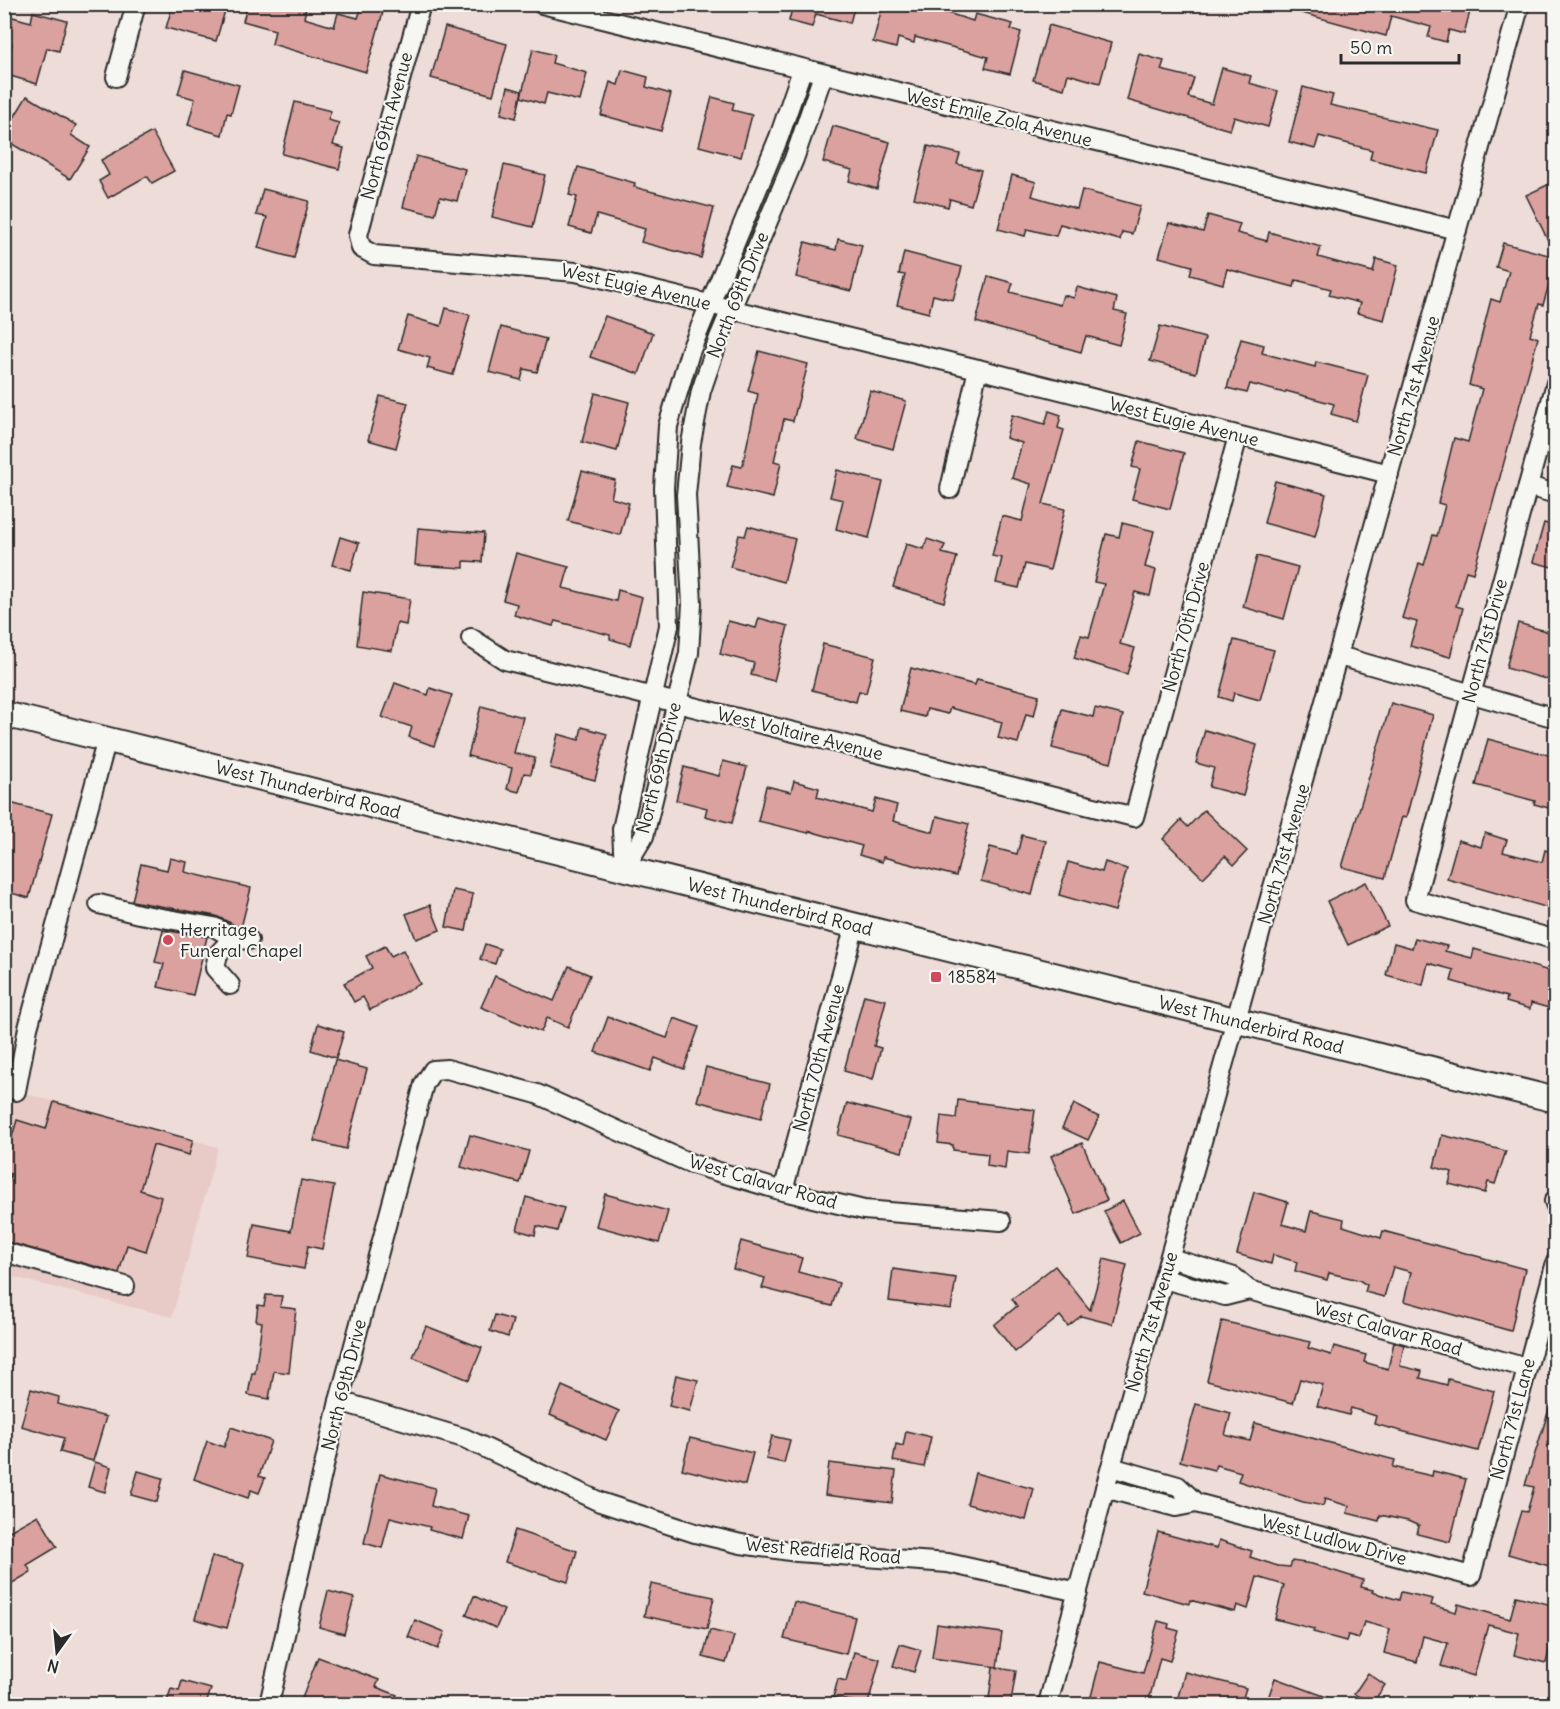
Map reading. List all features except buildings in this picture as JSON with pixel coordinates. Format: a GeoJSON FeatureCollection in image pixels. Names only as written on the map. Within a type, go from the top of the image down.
{"type":"FeatureCollection","features":[{"type":"Feature","properties":{"kind":"main road","name":"West Thunderbird Road"},"geometry":{"type":"LineString","coordinates":[[4,714],[1556,1100]]}},
{"type":"Feature","properties":{"kind":"street"},"geometry":{"type":"LineString","coordinates":[[116,77],[136,4]]}},
{"type":"Feature","properties":{"kind":"street","name":"North 69th Avenue"},"geometry":{"type":"LineString","coordinates":[[361,248],[358,235],[421,4]]}},
{"type":"Feature","properties":{"kind":"street","name":"West Emile Zola Avenue"},"geometry":{"type":"LineString","coordinates":[[542,4],[1457,230]]}},
{"type":"Feature","properties":{"kind":"street","name":"North 71st Avenue"},"geometry":{"type":"LineString","coordinates":[[1048,1704],[1105,1488],[1520,4]]}},
{"type":"Feature","properties":{"kind":"street","name":"North 69th Drive"},"geometry":{"type":"LineString","coordinates":[[624,869],[622,829],[669,626],[664,457],[674,404],[681,376],[779,137],[802,70]]}},
{"type":"Feature","properties":{"kind":"street","name":"North 69th Drive"},"geometry":{"type":"LineString","coordinates":[[624,869],[644,836],[692,629],[687,486],[690,443],[701,391],[731,308],[794,159],[823,75]]}},
{"type":"Feature","properties":{"kind":"street","name":"West Eugie Avenue"},"geometry":{"type":"LineString","coordinates":[[361,248],[374,255],[576,272],[978,369],[1389,474]]}},
{"type":"Feature","properties":{"kind":"street"},"geometry":{"type":"LineString","coordinates":[[950,489],[978,369]]}},
{"type":"Feature","properties":{"kind":"street","name":"North 71st Drive"},"geometry":{"type":"LineString","coordinates":[[1556,383],[1415,900],[1556,940]]}},
{"type":"Feature","properties":{"kind":"street","name":"North 70th Drive"},"geometry":{"type":"LineString","coordinates":[[1134,817],[1238,436]]}},
{"type":"Feature","properties":{"kind":"street"},"geometry":{"type":"LineString","coordinates":[[664,485],[687,486]]}},
{"type":"Feature","properties":{"kind":"street"},"geometry":{"type":"LineString","coordinates":[[1528,486],[1556,494]]}},
{"type":"Feature","properties":{"kind":"street","name":"West Voltaire Avenue"},"geometry":{"type":"LineString","coordinates":[[471,638],[505,660],[1134,817]]}},
{"type":"Feature","properties":{"kind":"street"},"geometry":{"type":"LineString","coordinates":[[1339,656],[1556,718]]}},
{"type":"Feature","properties":{"kind":"street"},"geometry":{"type":"LineString","coordinates":[[16,1091],[31,1018],[107,739]]}},
{"type":"Feature","properties":{"kind":"street"},"geometry":{"type":"LineString","coordinates":[[99,904],[151,917],[214,927],[241,939],[218,954],[215,968],[230,985]]}},
{"type":"Feature","properties":{"kind":"street","name":"North 70th Avenue"},"geometry":{"type":"LineString","coordinates":[[783,1191],[855,925]]}},
{"type":"Feature","properties":{"kind":"street","name":"West Calavar Road"},"geometry":{"type":"LineString","coordinates":[[433,1070],[447,1068],[537,1094],[692,1164],[783,1191],[864,1210],[1001,1221]]}},
{"type":"Feature","properties":{"kind":"street","name":"North 69th Drive"},"geometry":{"type":"LineString","coordinates":[[269,1704],[339,1401],[424,1084],[433,1070]]}},
{"type":"Feature","properties":{"kind":"street"},"geometry":{"type":"LineString","coordinates":[[4,1252],[125,1286]]}},
{"type":"Feature","properties":{"kind":"street","name":"West Calavar Road"},"geometry":{"type":"LineString","coordinates":[[1170,1258],[1234,1277],[1249,1290],[1527,1368]]}},
{"type":"Feature","properties":{"kind":"street","name":"North 71st Lane"},"geometry":{"type":"LineString","coordinates":[[1471,1576],[1556,1262]]}},
{"type":"Feature","properties":{"kind":"street"},"geometry":{"type":"LineString","coordinates":[[1212,1292],[1216,1271]]}},
{"type":"Feature","properties":{"kind":"street","name":"West Calavar Road"},"geometry":{"type":"LineString","coordinates":[[1164,1279],[1225,1296],[1249,1290]]}},
{"type":"Feature","properties":{"kind":"street","name":"West Redfield Road"},"geometry":{"type":"LineString","coordinates":[[339,1401],[464,1438],[600,1502],[695,1533],[741,1544],[797,1552],[948,1563],[1078,1592]]}},
{"type":"Feature","properties":{"kind":"street","name":"West Ludlow Drive"},"geometry":{"type":"LineString","coordinates":[[1111,1467],[1178,1486],[1196,1503]]}},
{"type":"Feature","properties":{"kind":"street"},"geometry":{"type":"LineString","coordinates":[[1153,1501],[1158,1480]]}},
{"type":"Feature","properties":{"kind":"street","name":"West Ludlow Drive"},"geometry":{"type":"LineString","coordinates":[[1105,1488],[1176,1507],[1196,1503],[1471,1576]]}},
{"type":"Feature","properties":{"kind":"shaded area"},"geometry":{"type":"Polygon","coordinates":[[[5,1088],[218,1147],[172,1317],[5,1275],[5,1088]]]}},
{"type":"Feature","properties":{"kind":"place","name":"Herritage Funeral Chapel"},"geometry":{"type":"Point","coordinates":[168,940]}},
{"type":"Feature","properties":{"kind":"place","name":"18584"},"geometry":{"type":"Point","coordinates":[936,977]}}]}
